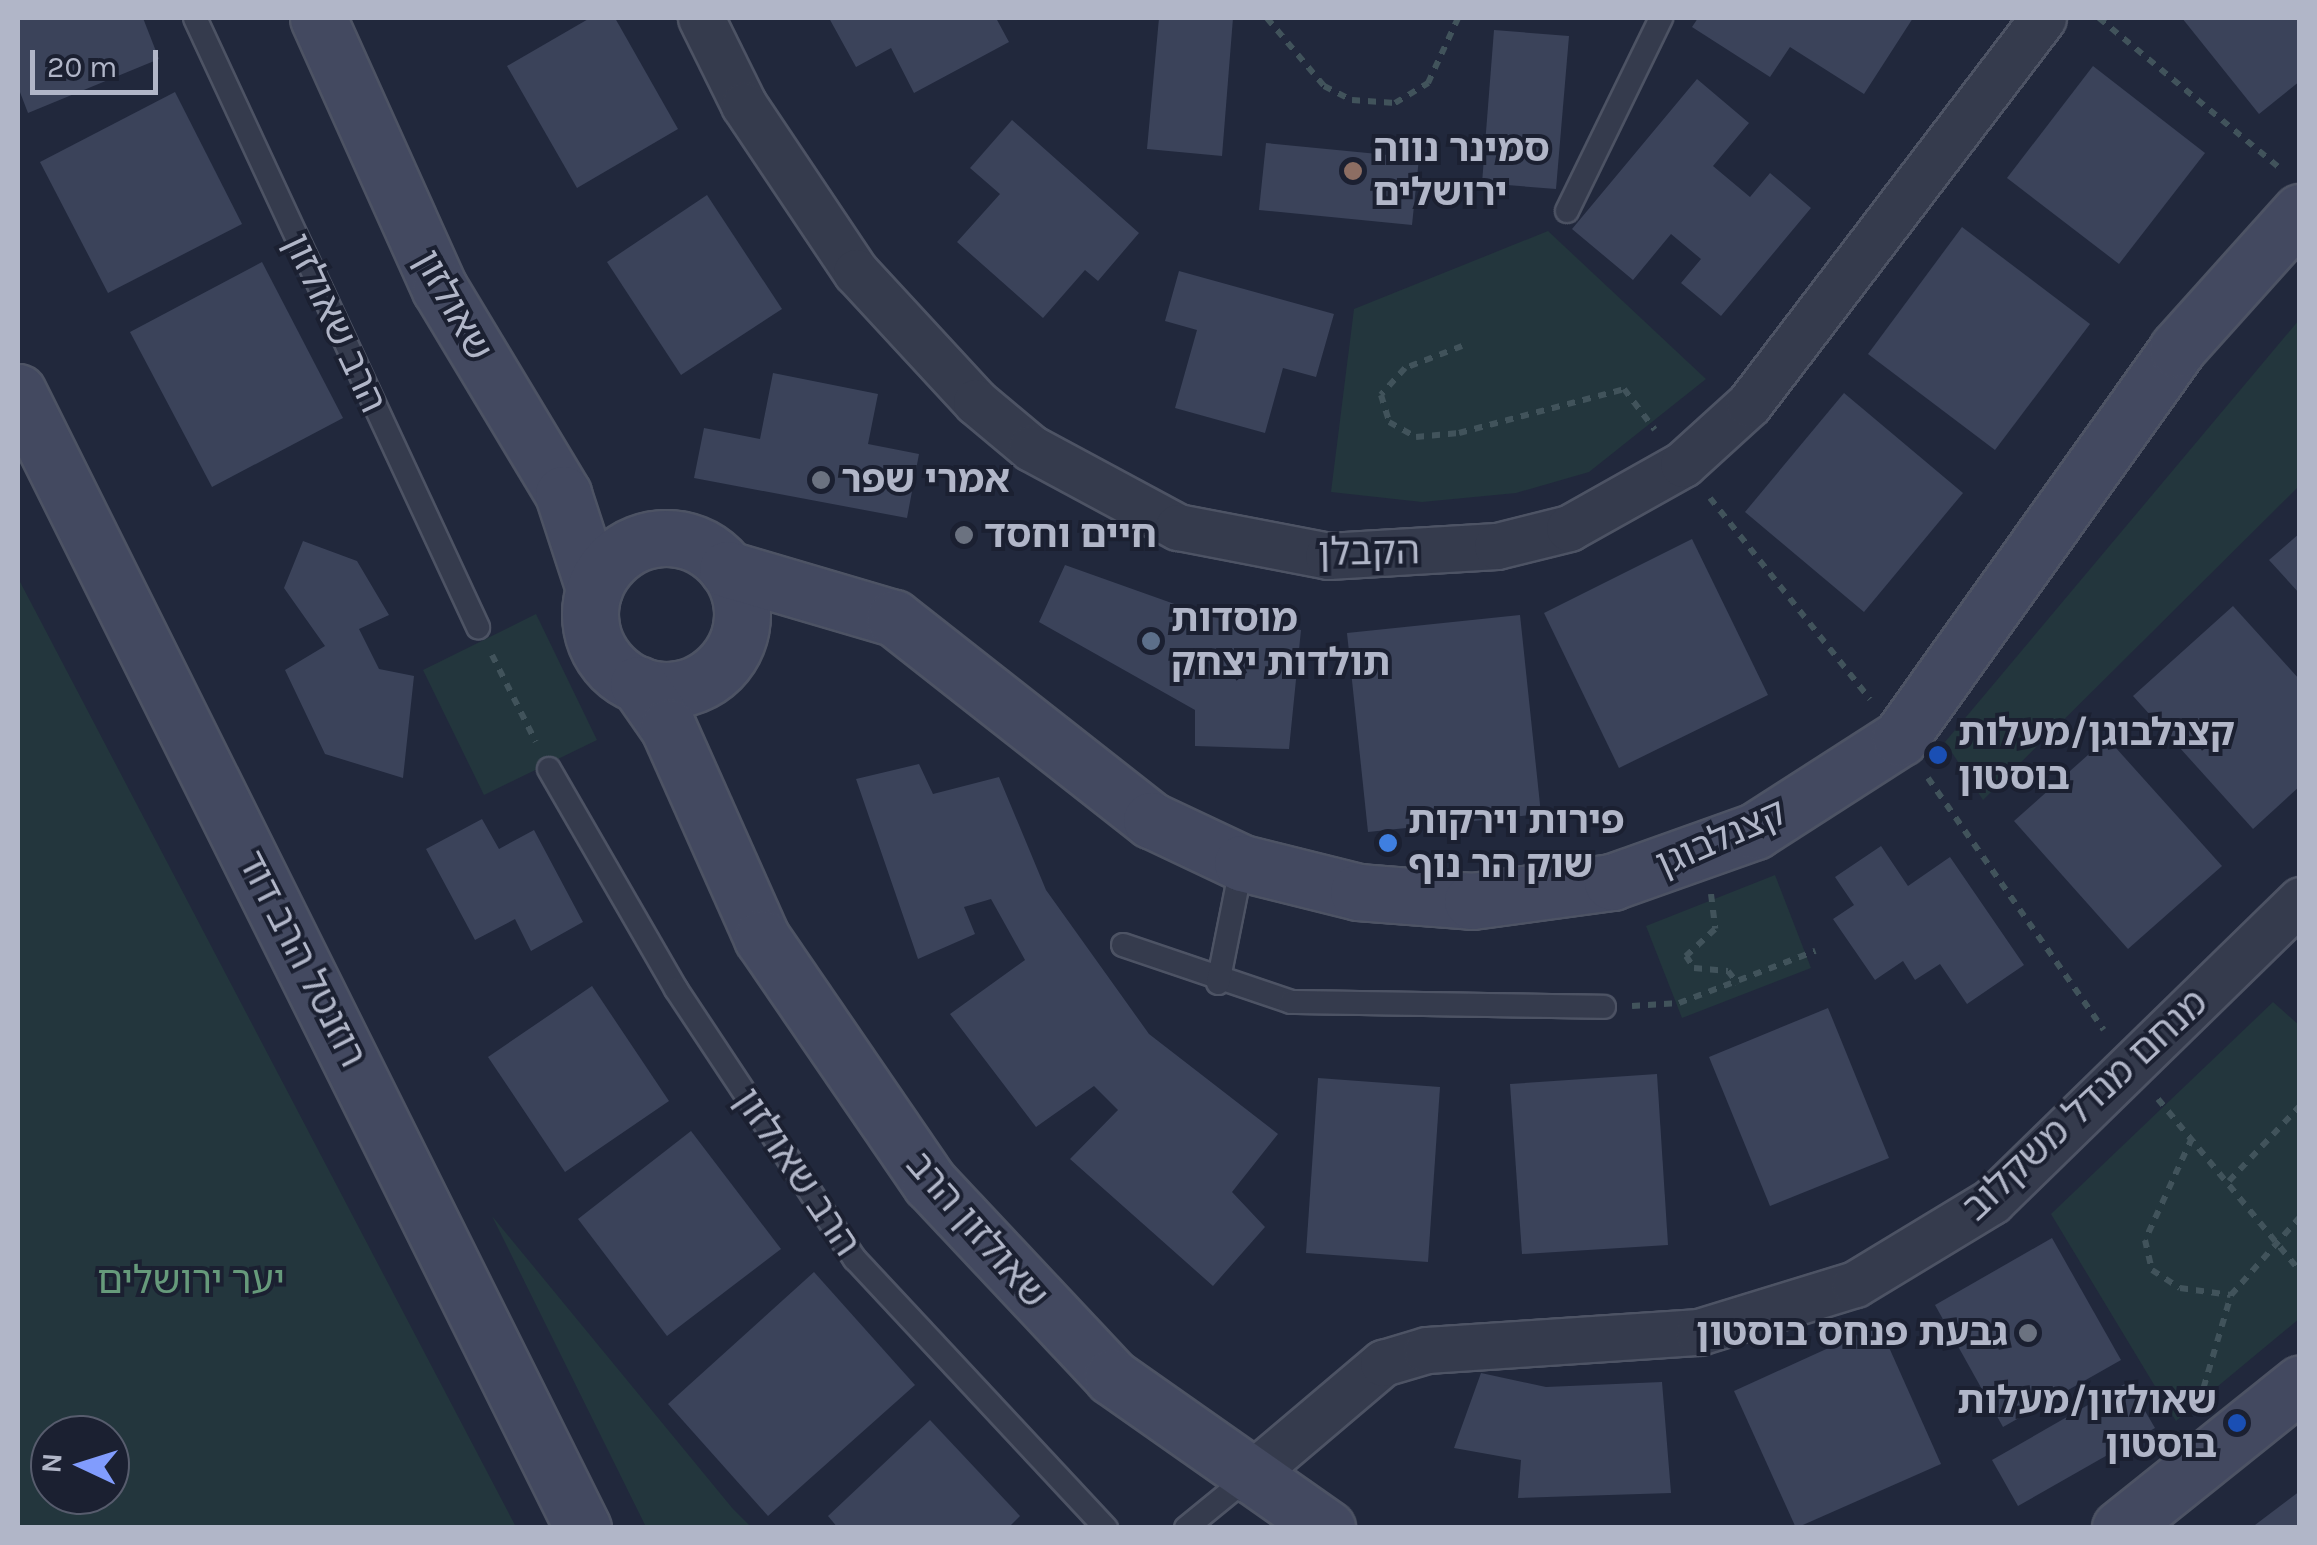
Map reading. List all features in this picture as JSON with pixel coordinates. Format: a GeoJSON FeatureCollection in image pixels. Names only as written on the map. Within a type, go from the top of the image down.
{"type":"FeatureCollection","features":[{"type":"Feature","properties":{"kind":"street","name":"שאולזון"},"geometry":{"type":"LineString","coordinates":[[318,18],[440,290],[563,494],[594,589]]}},
{"type":"Feature","properties":{"kind":"street","name":"הקבלן"},"geometry":{"type":"LineString","coordinates":[[701,18],[808,201],[910,332],[1031,448],[1178,526],[1328,556],[1496,546],[1569,528],[1683,464],[1772,376],[2043,18]]}},
{"type":"Feature","properties":{"kind":"street","name":"קצנלבוגן"},"geometry":{"type":"LineString","coordinates":[[727,569],[894,618],[931,642],[1076,768],[1151,820],[1242,863],[1358,892],[1472,900],[1612,882],[1693,856],[1755,830],[1900,738],[2177,349],[2300,212]]}},
{"type":"Feature","properties":{"kind":"street","name":"רוזנטל הרב דוד"},"geometry":{"type":"LineString","coordinates":[[18,392],[583,1528]]}},
{"type":"Feature","properties":{"kind":"street"},"geometry":{"type":"LineString","coordinates":[[724,659],[742,606],[727,569],[697,544],[651,539],[616,556],[594,589],[599,650],[638,684],[677,688],[831,600]]}},
{"type":"Feature","properties":{"kind":"street","name":"שאולזון הרב"},"geometry":{"type":"LineString","coordinates":[[717,850],[724,659]]}},
{"type":"Feature","properties":{"kind":"street","name":"שאולזון הרב"},"geometry":{"type":"LineString","coordinates":[[638,684],[668,727],[717,850],[835,1057],[930,1183],[1112,1377],[1246,1479],[1327,1528]]}},
{"type":"Feature","properties":{"kind":"street","name":"מנחם מנדל משקלוב"},"geometry":{"type":"LineString","coordinates":[[1246,1479],[1383,1363],[1427,1350],[1699,1332],[1855,1284],[1992,1201],[2300,900]]}},
{"type":"Feature","properties":{"kind":"street"},"geometry":{"type":"LineString","coordinates":[[2120,1528],[2205,1464],[2300,1384]]}},
{"type":"Feature","properties":{"kind":"lane","name":"הרב שאולזון"},"geometry":{"type":"LineString","coordinates":[[194,18],[478,627]]}},
{"type":"Feature","properties":{"kind":"lane"},"geometry":{"type":"LineString","coordinates":[[1567,211],[1660,18]]}},
{"type":"Feature","properties":{"kind":"lane","name":"הרב שאולזון"},"geometry":{"type":"LineString","coordinates":[[549,769],[676,989],[855,1259],[1106,1528]]}},
{"type":"Feature","properties":{"kind":"lane"},"geometry":{"type":"LineString","coordinates":[[1218,983],[1242,863]]}},
{"type":"Feature","properties":{"kind":"lane"},"geometry":{"type":"LineString","coordinates":[[1123,945],[1218,983],[1291,1002],[1400,1010],[1604,1007]]}},
{"type":"Feature","properties":{"kind":"lane"},"geometry":{"type":"LineString","coordinates":[[1186,1528],[1246,1479]]}},
{"type":"Feature","properties":{"kind":"path"},"geometry":{"type":"LineString","coordinates":[[1267,18],[1324,86],[1352,100],[1395,104],[1428,83],[1458,18]]}},
{"type":"Feature","properties":{"kind":"path"},"geometry":{"type":"LineString","coordinates":[[2099,18],[2300,184]]}},
{"type":"Feature","properties":{"kind":"path"},"geometry":{"type":"LineString","coordinates":[[1462,346],[1406,368],[1381,395],[1389,422],[1416,436],[1459,434],[1624,389],[1900,738],[2130,1067],[2280,1241],[2300,1271]]}},
{"type":"Feature","properties":{"kind":"path"},"geometry":{"type":"LineString","coordinates":[[478,627],[549,769]]}},
{"type":"Feature","properties":{"kind":"path"},"geometry":{"type":"LineString","coordinates":[[1693,856],[1717,908],[1706,944],[1692,943],[1686,956],[1694,968],[1728,970],[1738,984]]}},
{"type":"Feature","properties":{"kind":"path"},"geometry":{"type":"LineString","coordinates":[[1604,1007],[1679,1003],[1738,984],[1815,950]]}},
{"type":"Feature","properties":{"kind":"path"},"geometry":{"type":"LineString","coordinates":[[2229,1182],[2300,1106]]}},
{"type":"Feature","properties":{"kind":"path"},"geometry":{"type":"LineString","coordinates":[[2192,1138],[2145,1240],[2152,1270],[2180,1288],[2231,1295]]}},
{"type":"Feature","properties":{"kind":"path"},"geometry":{"type":"LineString","coordinates":[[2205,1464],[2198,1410],[2231,1295],[2300,1217]]}},
{"type":"Feature","properties":{"kind":"green space"},"geometry":{"type":"Polygon","coordinates":[[[1548,231],[1706,379],[1589,472],[1516,493],[1422,502],[1331,492],[1354,309],[1548,231]]]}},
{"type":"Feature","properties":{"kind":"green space"},"geometry":{"type":"Polygon","coordinates":[[[2299,320],[2299,486],[1983,800],[1945,742],[2299,320]]]}},
{"type":"Feature","properties":{"kind":"green space","name":"יער ירושלים"},"geometry":{"type":"Polygon","coordinates":[[[18,578],[516,1527],[18,1527],[18,578]]]}},
{"type":"Feature","properties":{"kind":"green space"},"geometry":{"type":"Polygon","coordinates":[[[536,614],[597,740],[484,795],[423,670],[536,614]]]}},
{"type":"Feature","properties":{"kind":"green space"},"geometry":{"type":"Polygon","coordinates":[[[1775,875],[1811,968],[1682,1018],[1646,926],[1775,875]]]}},
{"type":"Feature","properties":{"kind":"green space"},"geometry":{"type":"Polygon","coordinates":[[[2273,1002],[2299,1025],[2299,1319],[2176,1421],[2051,1214],[2273,1002]]]}},
{"type":"Feature","properties":{"kind":"green space"},"geometry":{"type":"Polygon","coordinates":[[[492,1216],[733,1509],[751,1527],[646,1527],[492,1216]]]}},
{"type":"Feature","properties":{"kind":"building"},"geometry":{"type":"Polygon","coordinates":[[[18,18],[143,18],[159,59],[28,113],[18,87],[18,18]]]}},
{"type":"Feature","properties":{"kind":"building"},"geometry":{"type":"Polygon","coordinates":[[[590,18],[615,18],[678,129],[577,188],[507,66],[590,18]]]}},
{"type":"Feature","properties":{"kind":"building"},"geometry":{"type":"Polygon","coordinates":[[[829,18],[996,18],[1009,42],[914,93],[891,48],[856,67],[829,18]]]}},
{"type":"Feature","properties":{"kind":"building"},"geometry":{"type":"Polygon","coordinates":[[[1159,18],[1233,18],[1222,156],[1147,149],[1159,18]]]}},
{"type":"Feature","properties":{"kind":"building"},"geometry":{"type":"Polygon","coordinates":[[[1698,18],[1913,18],[1864,94],[1790,47],[1770,77],[1692,27],[1698,18]]]}},
{"type":"Feature","properties":{"kind":"building"},"geometry":{"type":"Polygon","coordinates":[[[2182,18],[2300,18],[2300,81],[2259,114],[2182,18]]]}},
{"type":"Feature","properties":{"kind":"building"},"geometry":{"type":"Polygon","coordinates":[[[1494,30],[1569,36],[1556,189],[1482,183],[1494,30]]]}},
{"type":"Feature","properties":{"kind":"building"},"geometry":{"type":"Polygon","coordinates":[[[2093,66],[2205,153],[2119,264],[2007,178],[2093,66]]]}},
{"type":"Feature","properties":{"kind":"building"},"geometry":{"type":"Polygon","coordinates":[[[1697,79],[1749,123],[1713,166],[1750,197],[1770,173],[1811,208],[1721,316],[1681,283],[1701,259],[1671,234],[1633,280],[1572,229],[1697,79]]]}},
{"type":"Feature","properties":{"kind":"building"},"geometry":{"type":"Polygon","coordinates":[[[175,92],[242,224],[108,293],[40,162],[175,92]]]}},
{"type":"Feature","properties":{"kind":"building"},"geometry":{"type":"Polygon","coordinates":[[[1012,120],[1139,233],[1098,281],[1085,270],[1043,318],[957,242],[1000,194],[970,168],[1012,120]]]}},
{"type":"Feature","properties":{"kind":"building"},"geometry":{"type":"Polygon","coordinates":[[[1266,143],[1419,158],[1412,225],[1259,210],[1266,143]]]}},
{"type":"Feature","properties":{"kind":"building"},"geometry":{"type":"Polygon","coordinates":[[[707,195],[782,309],[681,375],[607,262],[707,195]]]}},
{"type":"Feature","properties":{"kind":"building"},"geometry":{"type":"Polygon","coordinates":[[[1962,227],[2090,324],[1995,450],[1868,354],[1962,227]]]}},
{"type":"Feature","properties":{"kind":"building"},"geometry":{"type":"Polygon","coordinates":[[[262,262],[343,418],[212,487],[130,332],[262,262]]]}},
{"type":"Feature","properties":{"kind":"building"},"geometry":{"type":"Polygon","coordinates":[[[1179,271],[1334,314],[1316,377],[1283,368],[1265,433],[1175,408],[1197,330],[1165,321],[1179,271]]]}},
{"type":"Feature","properties":{"kind":"building"},"geometry":{"type":"Polygon","coordinates":[[[773,373],[878,394],[868,444],[919,454],[907,518],[694,478],[704,428],[760,439],[773,373]]]}},
{"type":"Feature","properties":{"kind":"building"},"geometry":{"type":"Polygon","coordinates":[[[1844,393],[1963,493],[1864,612],[1745,512],[1844,393]]]}},
{"type":"Feature","properties":{"kind":"building"},"geometry":{"type":"Polygon","coordinates":[[[2300,533],[2300,594],[2269,560],[2300,533]]]}},
{"type":"Feature","properties":{"kind":"building"},"geometry":{"type":"Polygon","coordinates":[[[1692,539],[1768,695],[1619,768],[1544,613],[1692,539]]]}},
{"type":"Feature","properties":{"kind":"building"},"geometry":{"type":"Polygon","coordinates":[[[303,541],[357,561],[389,615],[359,629],[379,669],[414,676],[403,778],[325,754],[285,670],[325,646],[284,588],[303,541]]]}},
{"type":"Feature","properties":{"kind":"building"},"geometry":{"type":"Polygon","coordinates":[[[1065,565],[1211,617],[1301,630],[1289,749],[1195,746],[1195,710],[1039,622],[1065,565]]]}},
{"type":"Feature","properties":{"kind":"building"},"geometry":{"type":"Polygon","coordinates":[[[2233,606],[2300,680],[2300,786],[2253,829],[2133,696],[2233,606]]]}},
{"type":"Feature","properties":{"kind":"building"},"geometry":{"type":"Polygon","coordinates":[[[1520,615],[1541,814],[1368,832],[1347,633],[1520,615]]]}},
{"type":"Feature","properties":{"kind":"building"},"geometry":{"type":"Polygon","coordinates":[[[2107,738],[2222,866],[2128,949],[2014,821],[2107,738]]]}},
{"type":"Feature","properties":{"kind":"building"},"geometry":{"type":"Polygon","coordinates":[[[919,764],[933,794],[999,777],[1046,890],[1149,1034],[1278,1134],[1232,1192],[1265,1227],[1213,1286],[1070,1159],[1118,1110],[1094,1086],[1036,1127],[950,1014],[1025,960],[991,899],[964,907],[975,934],[918,959],[856,779],[919,764]]]}},
{"type":"Feature","properties":{"kind":"building"},"geometry":{"type":"Polygon","coordinates":[[[482,819],[499,849],[534,830],[583,922],[531,951],[515,919],[475,940],[426,849],[482,819]]]}},
{"type":"Feature","properties":{"kind":"building"},"geometry":{"type":"Polygon","coordinates":[[[1881,846],[1908,886],[1950,857],[2024,965],[1967,1004],[1940,964],[1915,980],[1903,961],[1875,980],[1833,919],[1854,905],[1835,877],[1881,846]]]}},
{"type":"Feature","properties":{"kind":"building"},"geometry":{"type":"Polygon","coordinates":[[[592,986],[669,1101],[565,1172],[488,1057],[592,986]]]}},
{"type":"Feature","properties":{"kind":"building"},"geometry":{"type":"Polygon","coordinates":[[[1828,1008],[1889,1158],[1770,1206],[1709,1057],[1828,1008]]]}},
{"type":"Feature","properties":{"kind":"building"},"geometry":{"type":"Polygon","coordinates":[[[1657,1074],[1668,1245],[1522,1254],[1510,1084],[1657,1074]]]}},
{"type":"Feature","properties":{"kind":"building"},"geometry":{"type":"Polygon","coordinates":[[[1318,1078],[1440,1087],[1428,1262],[1306,1253],[1318,1078]]]}},
{"type":"Feature","properties":{"kind":"building"},"geometry":{"type":"Polygon","coordinates":[[[691,1131],[781,1249],[667,1336],[578,1219],[691,1131]]]}},
{"type":"Feature","properties":{"kind":"building","name":"גבעת פנחס בוסטון"},"geometry":{"type":"Polygon","coordinates":[[[2052,1238],[2121,1360],[2003,1427],[1935,1305],[2052,1238]]]}},
{"type":"Feature","properties":{"kind":"building"},"geometry":{"type":"Polygon","coordinates":[[[814,1272],[915,1385],[768,1516],[668,1404],[814,1272]]]}},
{"type":"Feature","properties":{"kind":"building"},"geometry":{"type":"Polygon","coordinates":[[[1879,1325],[1941,1464],[1796,1528],[1734,1391],[1879,1325]]]}},
{"type":"Feature","properties":{"kind":"building"},"geometry":{"type":"Polygon","coordinates":[[[1481,1373],[1546,1387],[1662,1382],[1671,1493],[1518,1498],[1521,1460],[1454,1448],[1481,1373]]]}},
{"type":"Feature","properties":{"kind":"building"},"geometry":{"type":"Polygon","coordinates":[[[2128,1382],[2155,1428],[2018,1506],[1992,1460],[2128,1382]]]}},
{"type":"Feature","properties":{"kind":"building"},"geometry":{"type":"Polygon","coordinates":[[[930,1420],[1020,1516],[1008,1528],[838,1528],[828,1516],[930,1420]]]}},
{"type":"Feature","properties":{"kind":"building"},"geometry":{"type":"Polygon","coordinates":[[[2300,1491],[2300,1528],[2251,1528],[2300,1491]]]}},
{"type":"Feature","properties":{"kind":"place","name":"סמינר נווה ירושלים"},"geometry":{"type":"Point","coordinates":[1353,171]}},
{"type":"Feature","properties":{"kind":"place","name":"אמרי שפר"},"geometry":{"type":"Point","coordinates":[821,480]}},
{"type":"Feature","properties":{"kind":"place","name":"חיים וחסד"},"geometry":{"type":"Point","coordinates":[964,535]}},
{"type":"Feature","properties":{"kind":"place","name":"מוסדות תולדות יצחק"},"geometry":{"type":"Point","coordinates":[1151,641]}},
{"type":"Feature","properties":{"kind":"place","name":"קצנלבוגן/מעלות בוסטון"},"geometry":{"type":"Point","coordinates":[1938,755]}},
{"type":"Feature","properties":{"kind":"place","name":"פירות וירקות שוק הר נוף"},"geometry":{"type":"Point","coordinates":[1388,843]}},
{"type":"Feature","properties":{"kind":"place","name":"גבעת פנחס בוסטון"},"geometry":{"type":"Point","coordinates":[2028,1333]}},
{"type":"Feature","properties":{"kind":"place","name":"שאולזון/מעלות בוסטון"},"geometry":{"type":"Point","coordinates":[2237,1423]}}]}
